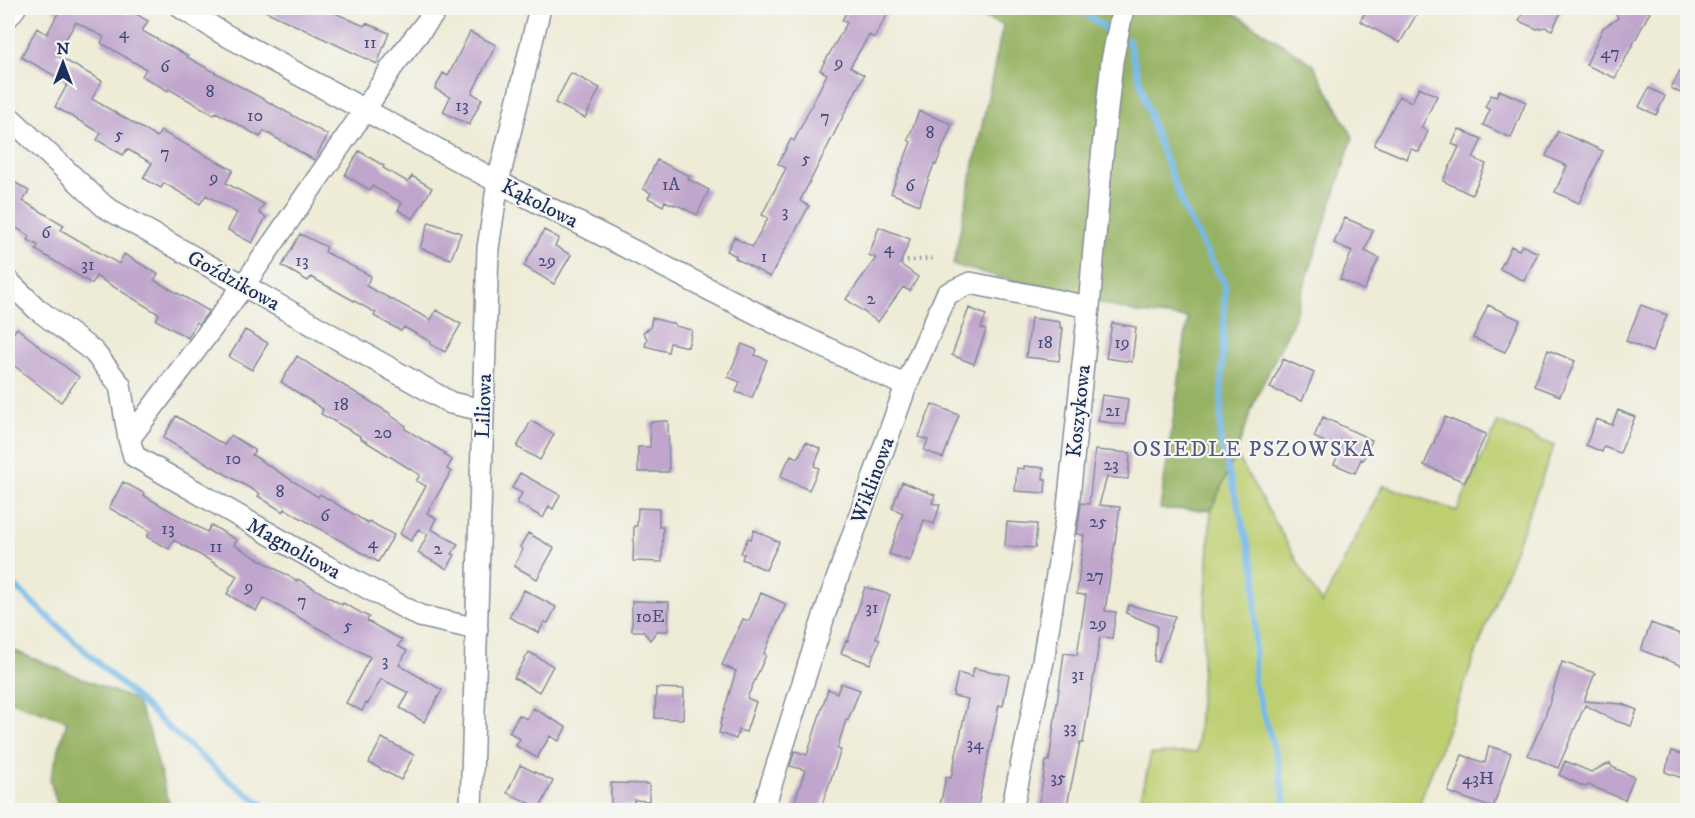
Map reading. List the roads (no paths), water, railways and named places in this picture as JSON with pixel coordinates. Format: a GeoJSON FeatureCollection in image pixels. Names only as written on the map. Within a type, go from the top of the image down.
{"type":"FeatureCollection","features":[{"type":"Feature","properties":{"kind":"street"},"geometry":{"type":"LineString","coordinates":[[8,17],[15,8]]}},
{"type":"Feature","properties":{"kind":"street","name":"Kąkolowa"},"geometry":{"type":"LineString","coordinates":[[182,8],[222,33],[498,182],[783,327],[906,386]]}},
{"type":"Feature","properties":{"kind":"street"},"geometry":{"type":"LineString","coordinates":[[129,439],[244,285],[365,110],[392,67],[438,8]]}},
{"type":"Feature","properties":{"kind":"street","name":"Liliowa"},"geometry":{"type":"LineString","coordinates":[[471,810],[488,248],[498,182],[540,8]]}},
{"type":"Feature","properties":{"kind":"street","name":"Koszykowa"},"geometry":{"type":"LineString","coordinates":[[1012,810],[1043,661],[1068,507],[1112,61],[1123,8]]}},
{"type":"Feature","properties":{"kind":"street","name":"Goździkowa"},"geometry":{"type":"LineString","coordinates":[[8,116],[105,207],[451,403],[483,410]]}},
{"type":"Feature","properties":{"kind":"street"},"geometry":{"type":"LineString","coordinates":[[8,281],[37,309],[94,352],[114,376],[120,385],[129,439]]}},
{"type":"Feature","properties":{"kind":"street","name":"Wiklinowa"},"geometry":{"type":"LineString","coordinates":[[763,810],[825,613],[906,386],[947,294],[970,283],[1089,307]]}},
{"type":"Feature","properties":{"kind":"street","name":"Magnoliowa"},"geometry":{"type":"LineString","coordinates":[[129,439],[134,456],[316,561],[420,615],[477,629]]}},
{"type":"Feature","properties":{"kind":"waterway"},"geometry":{"type":"LineString","coordinates":[[1078,8],[1105,28]]}},
{"type":"Feature","properties":{"kind":"waterway"},"geometry":{"type":"LineString","coordinates":[[1128,40],[1155,133],[1188,218],[1225,285],[1220,438],[1256,575],[1254,682],[1278,761],[1286,810]]}},
{"type":"Feature","properties":{"kind":"waterway"},"geometry":{"type":"LineString","coordinates":[[8,580],[222,775],[270,810]]}},
{"type":"Feature","properties":{"kind":"district","name":"OSIEDLE PSZOWSKA"},"geometry":{"type":"Point","coordinates":[1254,448]}}]}
